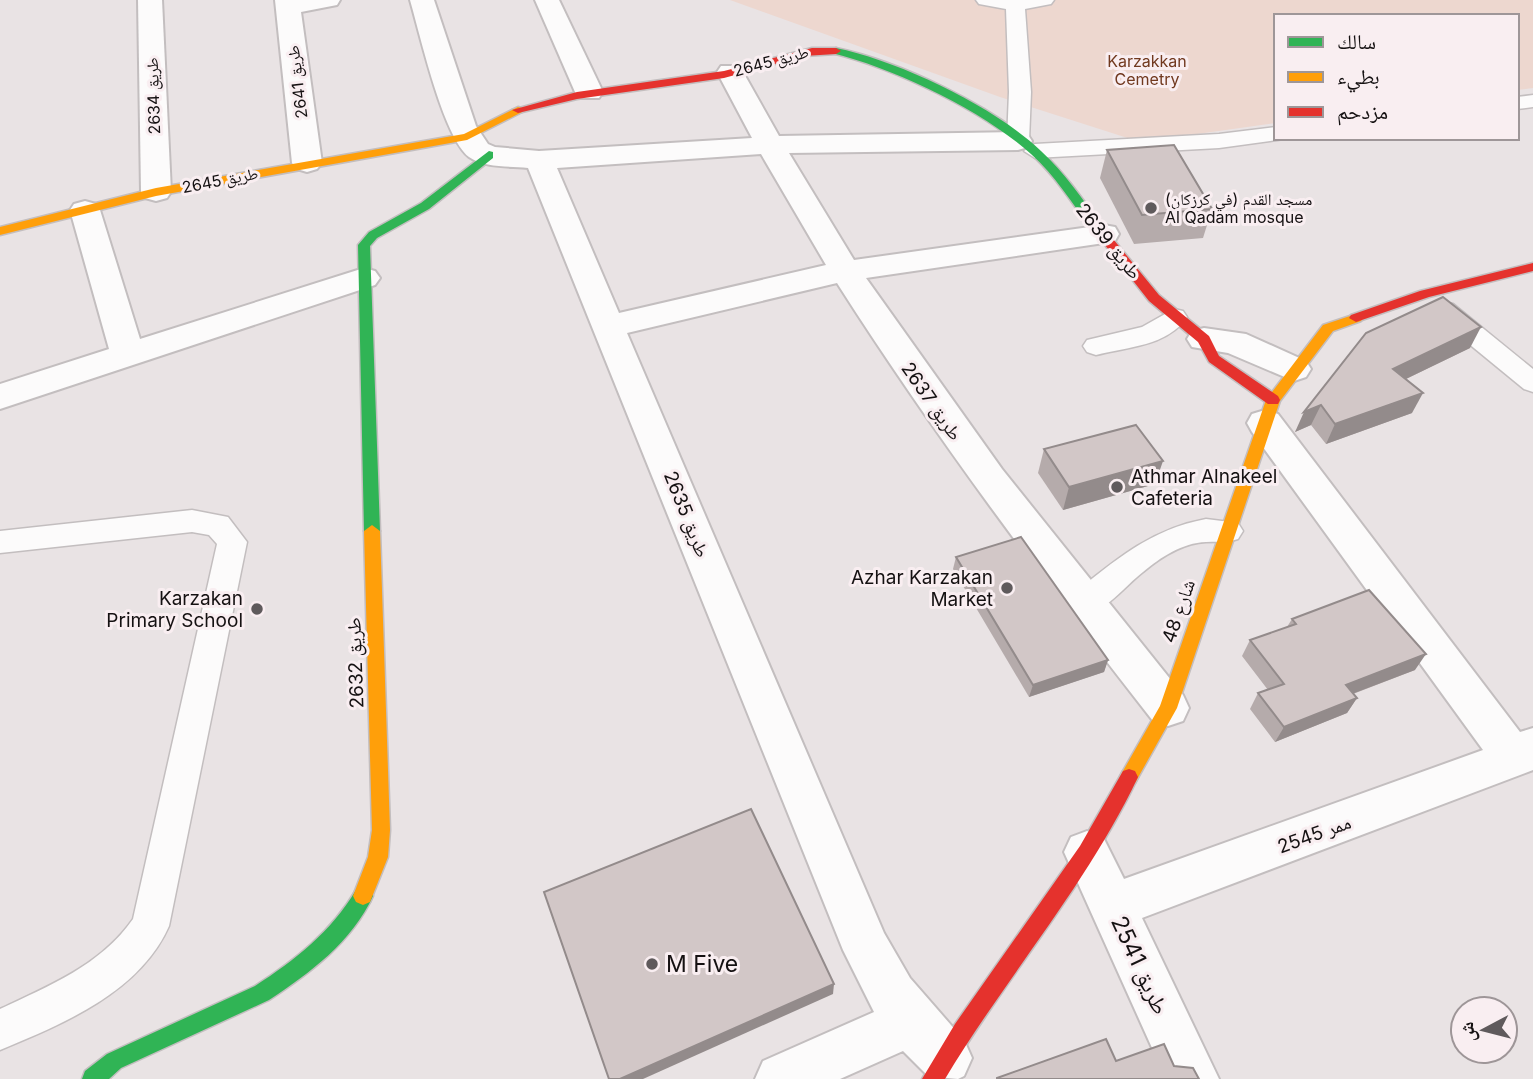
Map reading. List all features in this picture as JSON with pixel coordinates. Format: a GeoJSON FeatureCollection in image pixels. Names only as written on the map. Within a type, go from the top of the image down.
{"type":"FeatureCollection","features":[{"type":"Feature","properties":{"kind":"street","name":"طريق 2634"},"geometry":{"type":"LineString","coordinates":[[150,0],[156,192]]}},
{"type":"Feature","properties":{"kind":"street"},"geometry":{"type":"LineString","coordinates":[[288,4],[328,0]]}},
{"type":"Feature","properties":{"kind":"street"},"geometry":{"type":"LineString","coordinates":[[422,0],[467,137],[478,150],[489,156],[539,160],[768,145],[1026,146]]}},
{"type":"Feature","properties":{"kind":"street"},"geometry":{"type":"LineString","coordinates":[[547,0],[589,92]]}},
{"type":"Feature","properties":{"kind":"street","name":"طريق 2641"},"geometry":{"type":"LineString","coordinates":[[288,4],[307,163]]}},
{"type":"Feature","properties":{"kind":"street","name":"طريق 2645"},"geometry":{"type":"LineString","coordinates":[[0,231],[156,192],[307,163],[467,137],[537,103],[589,92],[730,72],[771,63],[811,49],[843,52],[930,86],[991,120],[1026,146]]}},
{"type":"Feature","properties":{"kind":"street","name":"طريق 2637"},"geometry":{"type":"LineString","coordinates":[[730,72],[768,145],[844,271],[986,477],[1083,604],[1168,708]]}},
{"type":"Feature","properties":{"kind":"street","name":"طريق 2639"},"geometry":{"type":"LineString","coordinates":[[1026,146],[1104,234],[1154,298],[1204,339],[1214,359],[1269,411]]}},
{"type":"Feature","properties":{"kind":"street","name":"طريق 2632"},"geometry":{"type":"LineString","coordinates":[[93,1079],[114,1061],[262,993],[285,979],[326,945],[361,904],[378,867],[382,830],[364,246],[373,235],[425,206],[489,156]]}},
{"type":"Feature","properties":{"kind":"street","name":"طريق 2635"},"geometry":{"type":"LineString","coordinates":[[539,160],[867,950],[885,987],[939,1068]]}},
{"type":"Feature","properties":{"kind":"street"},"geometry":{"type":"LineString","coordinates":[[85,210],[128,358]]}},
{"type":"Feature","properties":{"kind":"street"},"geometry":{"type":"LineString","coordinates":[[609,326],[844,271],[1104,234]]}},
{"type":"Feature","properties":{"kind":"street","name":"شارع 48"},"geometry":{"type":"LineString","coordinates":[[939,1068],[1087,852],[1168,708],[1269,411],[1294,369],[1328,328],[1425,294],[1533,267]]}},
{"type":"Feature","properties":{"kind":"street"},"geometry":{"type":"LineString","coordinates":[[0,397],[128,358],[363,278]]}},
{"type":"Feature","properties":{"kind":"street","name":"طريق 2639"},"geometry":{"type":"LineString","coordinates":[[1204,339],[1234,342],[1294,369]]}},
{"type":"Feature","properties":{"kind":"street","name":"ممر 2545"},"geometry":{"type":"LineString","coordinates":[[1112,906],[1524,752],[1269,411]]}},
{"type":"Feature","properties":{"kind":"street","name":"طريق 2541"},"geometry":{"type":"LineString","coordinates":[[1087,852],[1193,1079]]}},
{"type":"Feature","properties":{"kind":"street"},"geometry":{"type":"LineString","coordinates":[[781,1079],[909,1022]]}},
{"type":"Feature","properties":{"kind":"lane"},"geometry":{"type":"LineString","coordinates":[[986,0],[1015,5],[1044,0]]}},
{"type":"Feature","properties":{"kind":"lane"},"geometry":{"type":"LineString","coordinates":[[1015,5],[1026,146],[1219,141],[1274,134]]}},
{"type":"Feature","properties":{"kind":"lane"},"geometry":{"type":"LineString","coordinates":[[1425,294],[1533,383]]}},
{"type":"Feature","properties":{"kind":"lane"},"geometry":{"type":"LineString","coordinates":[[1096,346],[1161,330],[1171,324],[1174,317]]}},
{"type":"Feature","properties":{"kind":"lane"},"geometry":{"type":"LineString","coordinates":[[0,542],[192,521],[218,525],[232,542],[150,926],[140,945],[107,974],[0,1030]]}},
{"type":"Feature","properties":{"kind":"lane"},"geometry":{"type":"LineString","coordinates":[[1083,604],[1174,535],[1209,528],[1228,531]]}},
{"type":"Feature","properties":{"kind":"green space","name":"Karzakkan Cemetry"},"geometry":{"type":"Polygon","coordinates":[[[730,0],[1533,0],[1533,88],[1519,90],[1519,14],[1274,14],[1274,123],[1140,142],[1000,97],[730,0]]]}},
{"type":"Feature","properties":{"kind":"building"},"geometry":{"type":"Polygon","coordinates":[[[1174,145],[1212,209],[1142,215],[1107,150],[1174,145]]]}},
{"type":"Feature","properties":{"kind":"building"},"geometry":{"type":"Polygon","coordinates":[[[1443,297],[1481,327],[1393,369],[1423,393],[1335,424],[1321,405],[1304,412],[1366,333],[1443,297]]]}},
{"type":"Feature","properties":{"kind":"building"},"geometry":{"type":"Polygon","coordinates":[[[1136,425],[1163,461],[1069,487],[1044,449],[1136,425]]]}},
{"type":"Feature","properties":{"kind":"building"},"geometry":{"type":"Polygon","coordinates":[[[1021,537],[1108,660],[1033,685],[956,557],[1021,537]]]}},
{"type":"Feature","properties":{"kind":"building"},"geometry":{"type":"Polygon","coordinates":[[[1369,590],[1426,654],[1346,685],[1357,698],[1284,727],[1258,693],[1284,684],[1250,640],[1296,624],[1292,619],[1369,590]]]}},
{"type":"Feature","properties":{"kind":"building","name":"M Five"},"geometry":{"type":"Polygon","coordinates":[[[751,809],[834,984],[620,1079],[609,1079],[544,892],[751,809]]]}},
{"type":"Feature","properties":{"kind":"building"},"geometry":{"type":"Polygon","coordinates":[[[1106,1039],[1116,1061],[1164,1044],[1174,1066],[1193,1068],[1199,1079],[997,1079],[997,1078],[1106,1039]]]}},
{"type":"Feature","properties":{"kind":"traffic: fast"},"geometry":{"type":"LineString","coordinates":[[836,51],[881,64],[940,91],[1020,139],[1052,169],[1096,226]]}},
{"type":"Feature","properties":{"kind":"traffic: fast"},"geometry":{"type":"LineString","coordinates":[[372,531],[364,245],[373,235],[425,206],[489,155]]}},
{"type":"Feature","properties":{"kind":"traffic: fast"},"geometry":{"type":"LineString","coordinates":[[93,1079],[114,1061],[262,993],[277,983],[332,939],[363,896]]}},
{"type":"Feature","properties":{"kind":"traffic: slow"},"geometry":{"type":"LineString","coordinates":[[0,231],[156,192],[467,137],[518,110]]}},
{"type":"Feature","properties":{"kind":"traffic: slow"},"geometry":{"type":"LineString","coordinates":[[1129,777],[1168,708],[1273,400],[1328,328],[1356,318]]}},
{"type":"Feature","properties":{"kind":"traffic: slow"},"geometry":{"type":"LineString","coordinates":[[363,896],[378,857],[381,830],[372,531]]}},
{"type":"Feature","properties":{"kind":"traffic: jam"},"geometry":{"type":"LineString","coordinates":[[518,110],[577,96],[724,74],[812,51],[836,51]]}},
{"type":"Feature","properties":{"kind":"traffic: jam"},"geometry":{"type":"LineString","coordinates":[[1096,226],[1154,298],[1204,339],[1214,359],[1273,400]]}},
{"type":"Feature","properties":{"kind":"traffic: jam"},"geometry":{"type":"LineString","coordinates":[[1356,318],[1425,294],[1533,267]]}},
{"type":"Feature","properties":{"kind":"traffic: jam"},"geometry":{"type":"LineString","coordinates":[[933,1079],[962,1031],[1087,852],[1129,777]]}},
{"type":"Feature","properties":{"kind":"place","name":"مسجد القدم (في كرزكان) Al Qadam mosque"},"geometry":{"type":"Point","coordinates":[1151,208]}},
{"type":"Feature","properties":{"kind":"place","name":"Athmar Alnakeel Cafeteria"},"geometry":{"type":"Point","coordinates":[1117,487]}},
{"type":"Feature","properties":{"kind":"place","name":"Azhar Karzakan Market"},"geometry":{"type":"Point","coordinates":[1007,588]}},
{"type":"Feature","properties":{"kind":"place","name":"Karzakan Primary School"},"geometry":{"type":"Point","coordinates":[257,609]}},
{"type":"Feature","properties":{"kind":"place","name":"M Five"},"geometry":{"type":"Point","coordinates":[652,964]}}]}
